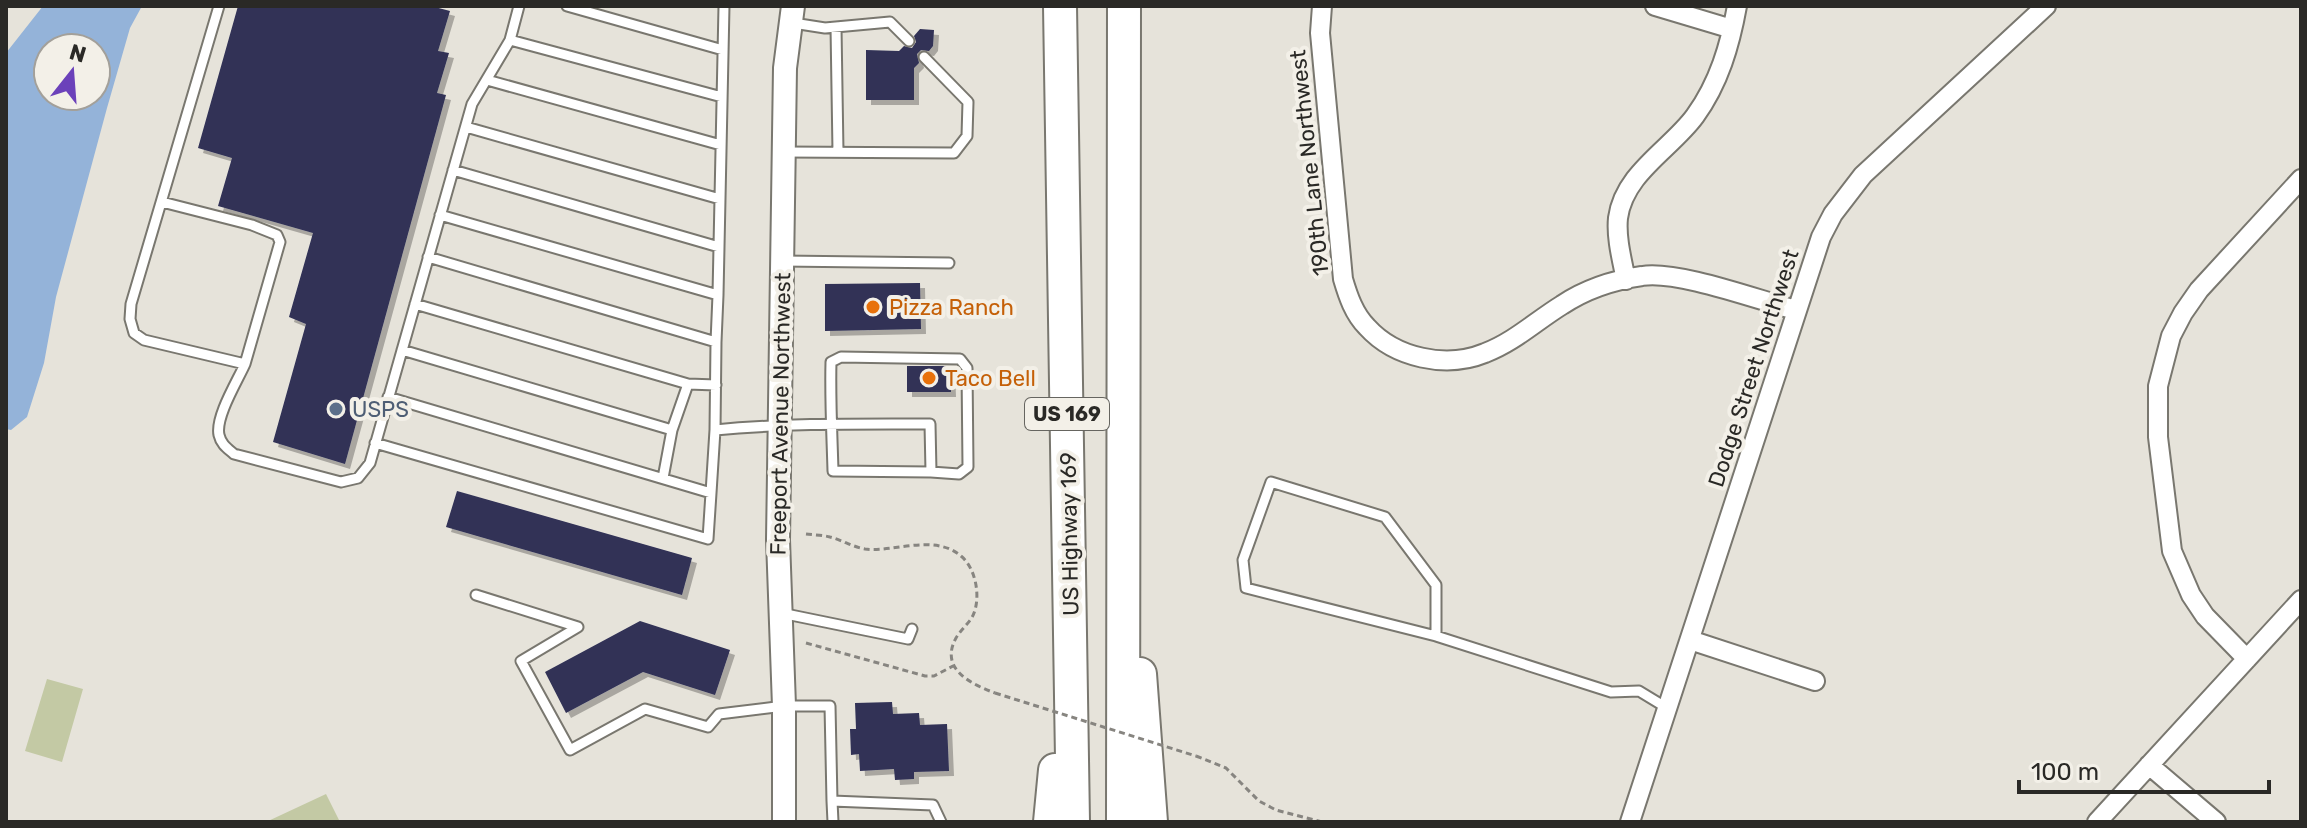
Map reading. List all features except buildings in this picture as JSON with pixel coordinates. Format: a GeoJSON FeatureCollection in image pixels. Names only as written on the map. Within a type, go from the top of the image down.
{"type":"FeatureCollection","features":[{"type":"Feature","properties":{"kind":"highway","name":"US Highway 169"},"geometry":{"type":"LineString","coordinates":[[1060,6],[1073,822]]}},
{"type":"Feature","properties":{"kind":"highway","name":"US 169"},"geometry":{"type":"LineString","coordinates":[[1123,822],[1124,6]]}},
{"type":"Feature","properties":{"kind":"highway"},"geometry":{"type":"LineString","coordinates":[[1123,529],[1145,719],[1151,822]]}},
{"type":"Feature","properties":{"kind":"highway"},"geometry":{"type":"LineString","coordinates":[[1050,822],[1070,596]]}},
{"type":"Feature","properties":{"kind":"street","name":"190th Lane Northwest"},"geometry":{"type":"LineString","coordinates":[[1322,6],[1320,33],[1343,279],[1348,297],[1367,328],[1393,348],[1434,360],[1482,355],[1580,294],[1645,275],[1698,283],[1796,310]]}},
{"type":"Feature","properties":{"kind":"street"},"geometry":{"type":"LineString","coordinates":[[1655,6],[1732,29]]}},
{"type":"Feature","properties":{"kind":"street"},"geometry":{"type":"LineString","coordinates":[[1626,280],[1618,233],[1622,201],[1631,184],[1679,135],[1707,99],[1717,79],[1737,6]]}},
{"type":"Feature","properties":{"kind":"street","name":"Dodge Street Northwest"},"geometry":{"type":"LineString","coordinates":[[1630,822],[1821,237],[1833,214],[1855,185],[1885,153],[2046,6]]}},
{"type":"Feature","properties":{"kind":"street","name":"Freeport Avenue Northwest"},"geometry":{"type":"LineString","coordinates":[[784,822],[784,706],[778,540],[785,68],[791,14]]}},
{"type":"Feature","properties":{"kind":"street"},"geometry":{"type":"LineString","coordinates":[[2247,659],[2205,616],[2191,595],[2172,551],[2158,437],[2158,386],[2167,348],[2183,313],[2199,290],[2301,179]]}},
{"type":"Feature","properties":{"kind":"street"},"geometry":{"type":"LineString","coordinates":[[2097,822],[2301,600]]}},
{"type":"Feature","properties":{"kind":"street"},"geometry":{"type":"LineString","coordinates":[[1690,640],[1815,681]]}},
{"type":"Feature","properties":{"kind":"street"},"geometry":{"type":"LineString","coordinates":[[2149,765],[2216,822]]}},
{"type":"Feature","properties":{"kind":"lane"},"geometry":{"type":"LineString","coordinates":[[219,6],[131,304],[130,319],[134,333],[144,340],[245,364]]}},
{"type":"Feature","properties":{"kind":"lane"},"geometry":{"type":"LineString","coordinates":[[162,202],[252,225],[277,235],[280,242],[245,364],[223,413],[218,432],[223,446],[234,454],[341,482],[358,478],[370,463],[472,104],[510,40],[519,6]]}},
{"type":"Feature","properties":{"kind":"lane"},"geometry":{"type":"LineString","coordinates":[[567,6],[723,50]]}},
{"type":"Feature","properties":{"kind":"lane"},"geometry":{"type":"LineString","coordinates":[[375,443],[708,539],[715,430],[724,6]]}},
{"type":"Feature","properties":{"kind":"lane"},"geometry":{"type":"LineString","coordinates":[[791,14],[825,28],[890,22],[909,41]]}},
{"type":"Feature","properties":{"kind":"lane"},"geometry":{"type":"LineString","coordinates":[[836,27],[838,152]]}},
{"type":"Feature","properties":{"kind":"lane"},"geometry":{"type":"LineString","coordinates":[[510,40],[722,97]]}},
{"type":"Feature","properties":{"kind":"lane"},"geometry":{"type":"LineString","coordinates":[[784,152],[954,153],[967,136],[968,102],[924,57]]}},
{"type":"Feature","properties":{"kind":"lane"},"geometry":{"type":"LineString","coordinates":[[487,80],[721,145]]}},
{"type":"Feature","properties":{"kind":"lane"},"geometry":{"type":"LineString","coordinates":[[466,127],[720,199]]}},
{"type":"Feature","properties":{"kind":"lane"},"geometry":{"type":"LineString","coordinates":[[453,170],[719,247]]}},
{"type":"Feature","properties":{"kind":"lane"},"geometry":{"type":"LineString","coordinates":[[440,215],[718,295]]}},
{"type":"Feature","properties":{"kind":"lane"},"geometry":{"type":"LineString","coordinates":[[428,257],[716,342]]}},
{"type":"Feature","properties":{"kind":"lane"},"geometry":{"type":"LineString","coordinates":[[782,261],[949,263]]}},
{"type":"Feature","properties":{"kind":"lane"},"geometry":{"type":"LineString","coordinates":[[415,304],[688,384],[716,385]]}},
{"type":"Feature","properties":{"kind":"lane"},"geometry":{"type":"LineString","coordinates":[[402,350],[672,430]]}},
{"type":"Feature","properties":{"kind":"lane"},"geometry":{"type":"LineString","coordinates":[[841,357],[960,359],[967,368],[968,467],[959,474],[931,472],[833,471],[831,362],[841,357]]}},
{"type":"Feature","properties":{"kind":"lane"},"geometry":{"type":"LineString","coordinates":[[663,478],[672,430],[688,384]]}},
{"type":"Feature","properties":{"kind":"lane"},"geometry":{"type":"LineString","coordinates":[[388,397],[711,493]]}},
{"type":"Feature","properties":{"kind":"lane"},"geometry":{"type":"LineString","coordinates":[[715,430],[780,424],[930,424],[931,472]]}},
{"type":"Feature","properties":{"kind":"lane"},"geometry":{"type":"LineString","coordinates":[[1436,636],[1436,585],[1385,517],[1271,482],[1243,560],[1246,588],[1436,636],[1611,692],[1639,691],[1667,708]]}},
{"type":"Feature","properties":{"kind":"lane"},"geometry":{"type":"LineString","coordinates":[[476,595],[578,627],[521,661],[570,750],[645,709],[708,727],[719,714],[784,706],[830,706],[833,822]]}},
{"type":"Feature","properties":{"kind":"lane"},"geometry":{"type":"LineString","coordinates":[[781,613],[908,639],[912,629]]}},
{"type":"Feature","properties":{"kind":"lane"},"geometry":{"type":"LineString","coordinates":[[832,801],[933,805],[941,822]]}},
{"type":"Feature","properties":{"kind":"path"},"geometry":{"type":"LineString","coordinates":[[806,534],[831,537],[872,550],[913,544],[939,546],[961,556],[976,583],[973,616],[951,650],[953,666],[963,679],[995,693],[1196,756],[1226,768],[1259,801],[1276,810],[1322,822]]}},
{"type":"Feature","properties":{"kind":"path"},"geometry":{"type":"LineString","coordinates":[[806,643],[925,676],[934,676],[953,666]]}},
{"type":"Feature","properties":{"kind":"green space"},"geometry":{"type":"Polygon","coordinates":[[[47,679],[83,689],[62,762],[25,751],[47,679]]]}},
{"type":"Feature","properties":{"kind":"green space"},"geometry":{"type":"Polygon","coordinates":[[[326,794],[340,822],[266,822],[326,794]]]}},
{"type":"Feature","properties":{"kind":"water"},"geometry":{"type":"Polygon","coordinates":[[[43,6],[142,6],[130,28],[112,91],[112,32],[32,32],[32,112],[106,112],[56,297],[44,363],[27,417],[11,430],[6,429],[6,53],[43,6]]]}},
{"type":"Feature","properties":{"kind":"place","name":"Pizza Ranch"},"geometry":{"type":"Point","coordinates":[873,307]}},
{"type":"Feature","properties":{"kind":"place","name":"Taco Bell"},"geometry":{"type":"Point","coordinates":[929,378]}},
{"type":"Feature","properties":{"kind":"place","name":"USPS"},"geometry":{"type":"Point","coordinates":[336,409]}}]}
